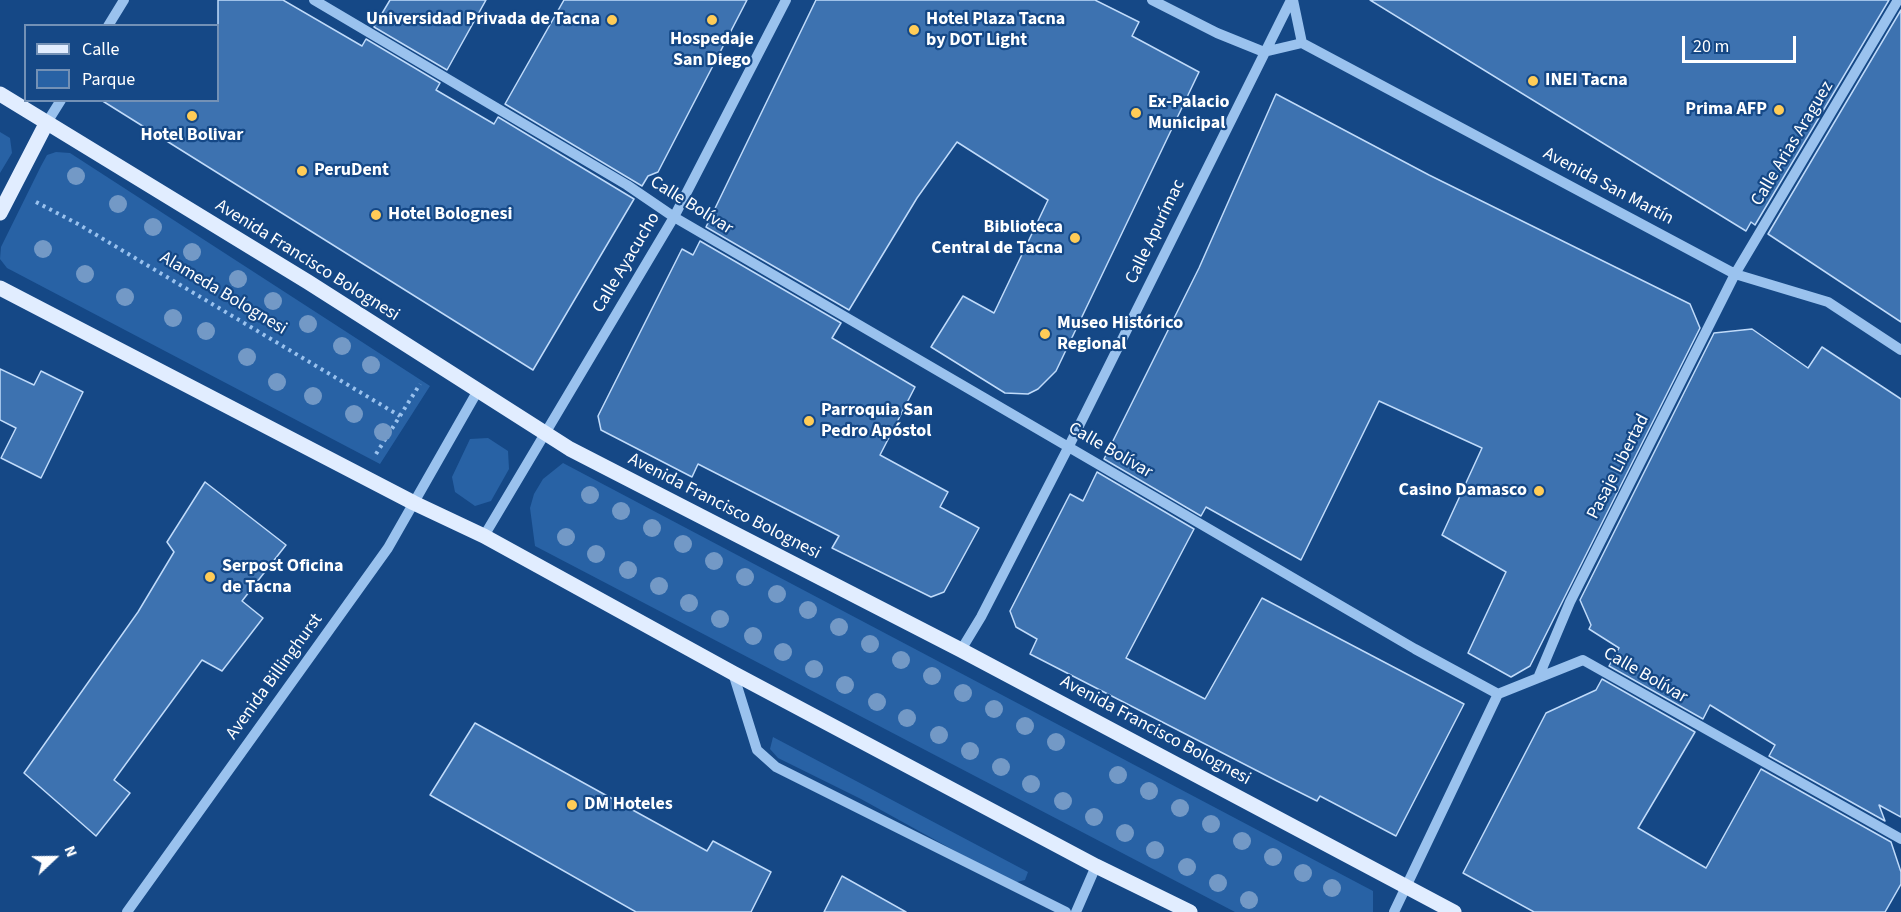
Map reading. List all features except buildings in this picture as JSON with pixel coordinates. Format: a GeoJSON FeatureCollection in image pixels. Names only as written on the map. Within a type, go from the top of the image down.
{"type":"FeatureCollection","features":[{"type":"Feature","properties":{"kind":"main road","name":"Avenida Francisco Bolognesi"},"geometry":{"type":"LineString","coordinates":[[0,94],[308,282],[546,435],[961,650],[1454,912]]}},
{"type":"Feature","properties":{"kind":"main road"},"geometry":{"type":"LineString","coordinates":[[0,213],[46,124]]}},
{"type":"Feature","properties":{"kind":"main road"},"geometry":{"type":"LineString","coordinates":[[0,288],[414,503],[484,536],[733,673],[1096,866],[1190,912]]}},
{"type":"Feature","properties":{"kind":"street"},"geometry":{"type":"LineString","coordinates":[[109,24],[124,0]]}},
{"type":"Feature","properties":{"kind":"street","name":"Calle Bolívar"},"geometry":{"type":"LineString","coordinates":[[314,0],[627,185],[674,217],[1415,649],[1498,694],[1583,660],[1901,839]]}},
{"type":"Feature","properties":{"kind":"street","name":"Calle Ayacucho"},"geometry":{"type":"LineString","coordinates":[[484,536],[674,217],[786,0]]}},
{"type":"Feature","properties":{"kind":"street"},"geometry":{"type":"LineString","coordinates":[[1152,0],[1216,33],[1264,52],[1302,43],[1292,0]]}},
{"type":"Feature","properties":{"kind":"street","name":"Calle Apurímac"},"geometry":{"type":"LineString","coordinates":[[961,650],[981,617],[1069,446],[1292,0]]}},
{"type":"Feature","properties":{"kind":"street","name":"Calle Arias Araguez"},"geometry":{"type":"LineString","coordinates":[[1735,274],[1898,0]]}},
{"type":"Feature","properties":{"kind":"street","name":"Avenida San Martín"},"geometry":{"type":"LineString","coordinates":[[1302,43],[1735,274],[1828,302],[1901,350]]}},
{"type":"Feature","properties":{"kind":"street"},"geometry":{"type":"LineString","coordinates":[[46,124],[60,102]]}},
{"type":"Feature","properties":{"kind":"street","name":"Pasaje Libertad"},"geometry":{"type":"LineString","coordinates":[[1538,678],[1570,602],[1735,274]]}},
{"type":"Feature","properties":{"kind":"street","name":"Avenida Billinghurst"},"geometry":{"type":"LineString","coordinates":[[127,912],[388,548],[477,392]]}},
{"type":"Feature","properties":{"kind":"street"},"geometry":{"type":"LineString","coordinates":[[733,673],[757,750],[776,767],[1066,912]]}},
{"type":"Feature","properties":{"kind":"street"},"geometry":{"type":"LineString","coordinates":[[1394,912],[1498,694]]}},
{"type":"Feature","properties":{"kind":"street"},"geometry":{"type":"LineString","coordinates":[[1076,912],[1096,866]]}},
{"type":"Feature","properties":{"kind":"path","name":"Alameda Bolognesi"},"geometry":{"type":"LineString","coordinates":[[30,199],[78,224],[400,416]]}},
{"type":"Feature","properties":{"kind":"path"},"geometry":{"type":"LineString","coordinates":[[372,459],[422,381]]}},
{"type":"Feature","properties":{"kind":"green space"},"geometry":{"type":"Polygon","coordinates":[[[0,132],[10,138],[12,153],[0,173],[0,132]]]}},
{"type":"Feature","properties":{"kind":"green space"},"geometry":{"type":"Polygon","coordinates":[[[56,152],[70,153],[430,386],[380,464],[7,268],[0,259],[1,247],[47,155],[56,152]]]}},
{"type":"Feature","properties":{"kind":"green space"},"geometry":{"type":"Polygon","coordinates":[[[488,438],[508,451],[509,469],[491,501],[475,506],[455,492],[452,477],[470,439],[488,438]]]}},
{"type":"Feature","properties":{"kind":"green space"},"geometry":{"type":"Polygon","coordinates":[[[563,463],[1373,891],[1373,912],[1235,912],[535,546],[530,508],[534,494],[543,479],[563,463]]]}},
{"type":"Feature","properties":{"kind":"green space"},"geometry":{"type":"Polygon","coordinates":[[[773,737],[1028,872],[1025,880],[1013,883],[861,799],[778,758],[770,749],[773,737]]]}},
{"type":"Feature","properties":{"kind":"place","name":"Universidad Privada de Tacna"},"geometry":{"type":"Point","coordinates":[612,20]}},
{"type":"Feature","properties":{"kind":"place","name":"Hospedaje San Diego"},"geometry":{"type":"Point","coordinates":[712,20]}},
{"type":"Feature","properties":{"kind":"place","name":"Hotel Plaza Tacna by DOT Light"},"geometry":{"type":"Point","coordinates":[914,30]}},
{"type":"Feature","properties":{"kind":"place","name":"INEI Tacna"},"geometry":{"type":"Point","coordinates":[1533,81]}},
{"type":"Feature","properties":{"kind":"place","name":"Prima AFP"},"geometry":{"type":"Point","coordinates":[1779,110]}},
{"type":"Feature","properties":{"kind":"place","name":"Ex-Palacio Municipal"},"geometry":{"type":"Point","coordinates":[1136,113]}},
{"type":"Feature","properties":{"kind":"place","name":"Hotel Bolivar"},"geometry":{"type":"Point","coordinates":[192,116]}},
{"type":"Feature","properties":{"kind":"place","name":"PeruDent"},"geometry":{"type":"Point","coordinates":[302,171]}},
{"type":"Feature","properties":{"kind":"place","name":"Hotel Bolognesi"},"geometry":{"type":"Point","coordinates":[376,215]}},
{"type":"Feature","properties":{"kind":"place","name":"Biblioteca Central de Tacna"},"geometry":{"type":"Point","coordinates":[1075,238]}},
{"type":"Feature","properties":{"kind":"place","name":"Museo Histórico Regional"},"geometry":{"type":"Point","coordinates":[1045,334]}},
{"type":"Feature","properties":{"kind":"place","name":"Parroquia San Pedro Apóstol"},"geometry":{"type":"Point","coordinates":[809,421]}},
{"type":"Feature","properties":{"kind":"place","name":"Casino Damasco"},"geometry":{"type":"Point","coordinates":[1539,491]}},
{"type":"Feature","properties":{"kind":"place","name":"Serpost Oficina de Tacna"},"geometry":{"type":"Point","coordinates":[210,577]}},
{"type":"Feature","properties":{"kind":"place","name":"DM Hoteles"},"geometry":{"type":"Point","coordinates":[572,805]}}]}
